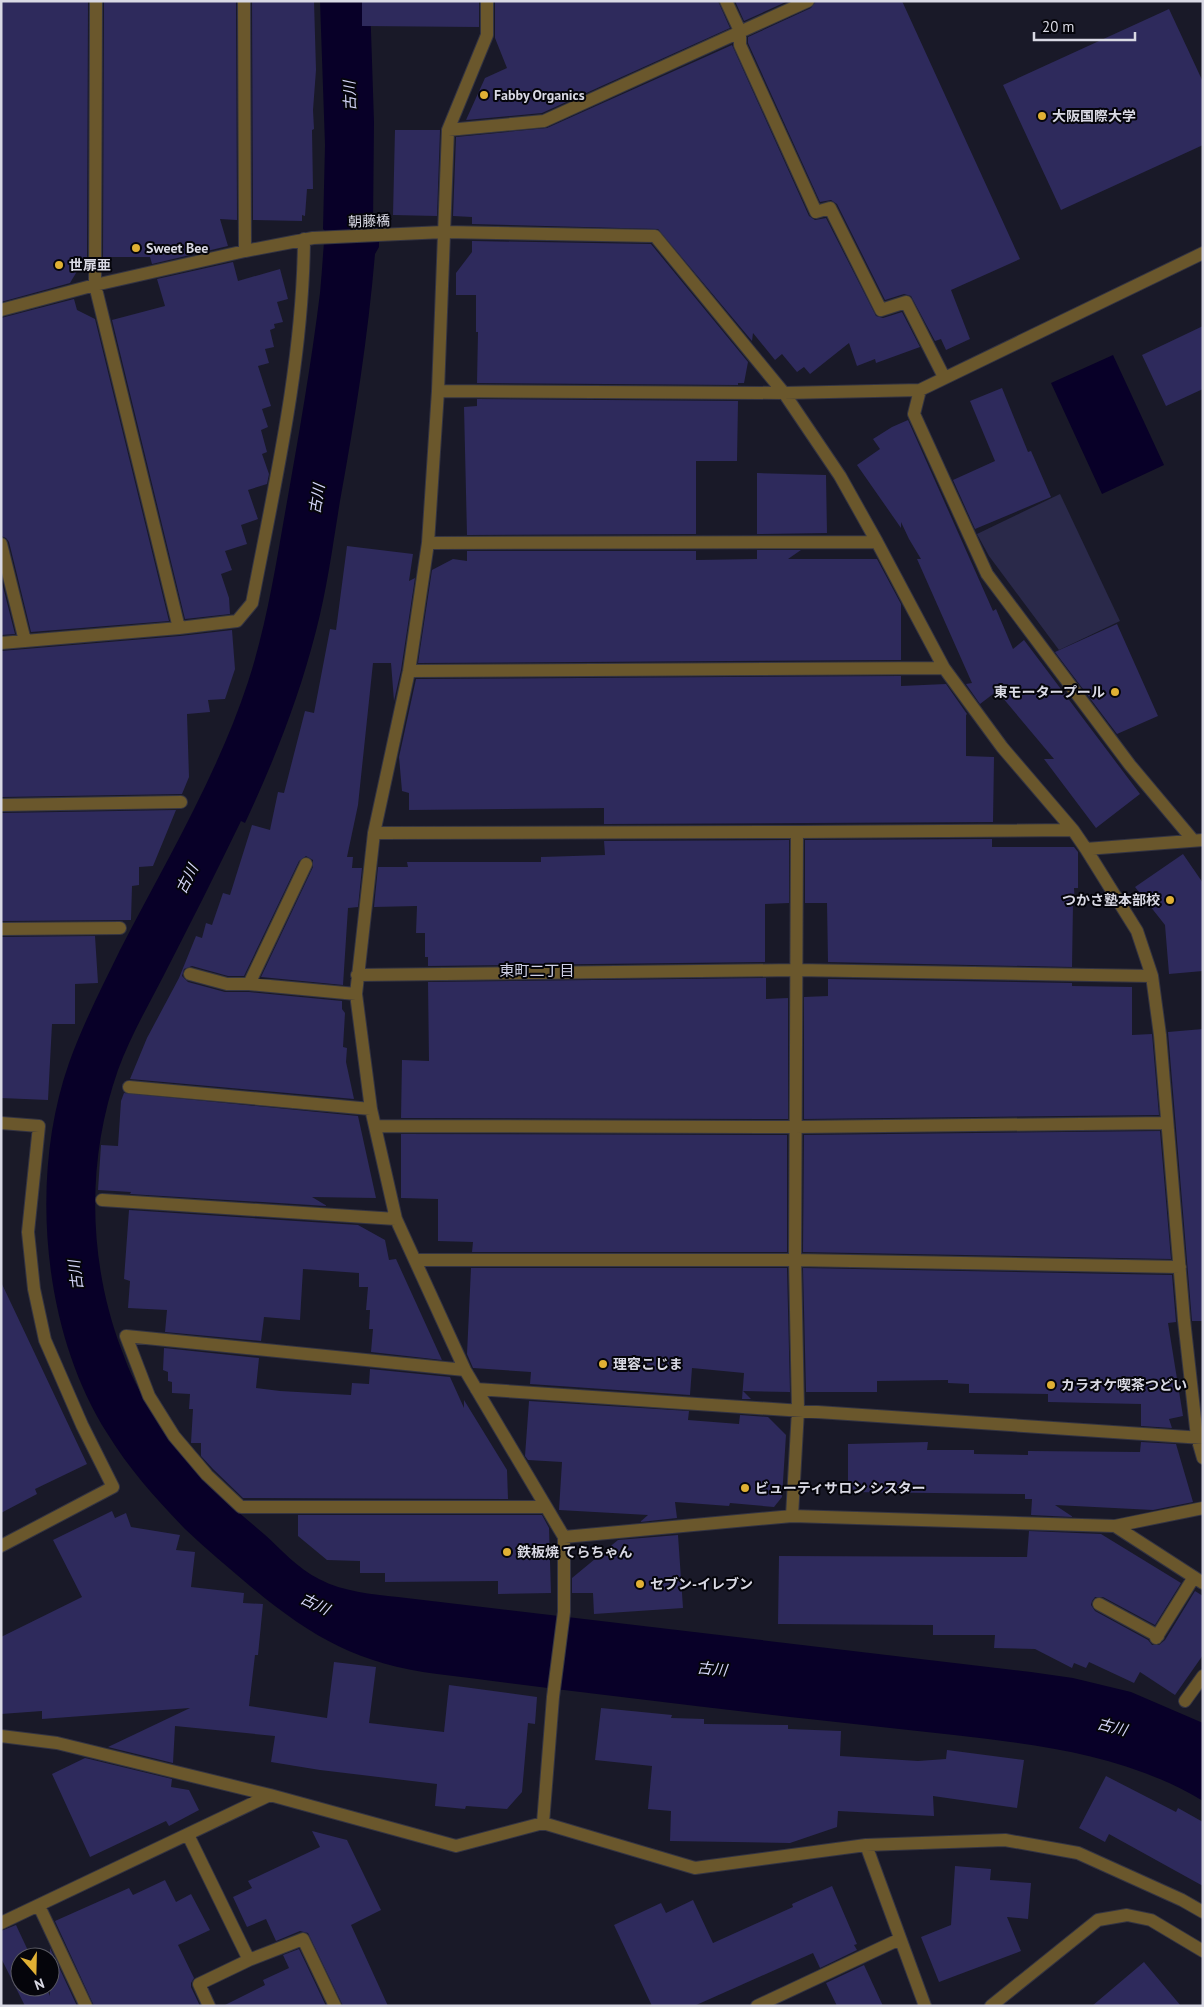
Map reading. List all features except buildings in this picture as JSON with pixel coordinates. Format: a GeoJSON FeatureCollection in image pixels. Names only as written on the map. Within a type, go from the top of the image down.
{"type":"FeatureCollection","features":[{"type":"Feature","properties":{"kind":"street"},"geometry":{"type":"LineString","coordinates":[[96,1],[95,285],[179,628]]}},
{"type":"Feature","properties":{"kind":"street"},"geometry":{"type":"LineString","coordinates":[[244,1],[245,251]]}},
{"type":"Feature","properties":{"kind":"street"},"geometry":{"type":"LineString","coordinates":[[487,1],[487,35],[448,130],[438,391],[428,542],[409,671],[374,833],[356,994],[371,1109],[396,1219],[465,1370],[564,1538],[564,1612],[553,1697],[543,1823]]}},
{"type":"Feature","properties":{"kind":"street"},"geometry":{"type":"LineString","coordinates":[[726,1],[740,31],[740,45],[816,212],[830,208],[881,310],[906,302],[944,377]]}},
{"type":"Feature","properties":{"kind":"street"},"geometry":{"type":"LineString","coordinates":[[448,130],[544,121],[808,1]]}},
{"type":"Feature","properties":{"kind":"street","name":"朝藤橋"},"geometry":{"type":"LineString","coordinates":[[1,310],[95,285],[308,238],[444,232],[655,236],[784,392],[840,476],[878,542],[944,668],[1002,747],[1073,830],[1137,932],[1152,976],[1160,1035],[1184,1320],[1203,1458]]}},
{"type":"Feature","properties":{"kind":"street"},"geometry":{"type":"LineString","coordinates":[[1,644],[236,621],[252,603],[288,416],[308,238]]}},
{"type":"Feature","properties":{"kind":"street"},"geometry":{"type":"LineString","coordinates":[[438,391],[784,392],[920,390],[1203,253]]}},
{"type":"Feature","properties":{"kind":"street"},"geometry":{"type":"LineString","coordinates":[[920,390],[914,414],[988,574],[1130,765],[1198,840]]}},
{"type":"Feature","properties":{"kind":"street"},"geometry":{"type":"LineString","coordinates":[[428,542],[878,542]]}},
{"type":"Feature","properties":{"kind":"street"},"geometry":{"type":"LineString","coordinates":[[1,544],[25,641]]}},
{"type":"Feature","properties":{"kind":"street"},"geometry":{"type":"LineString","coordinates":[[409,671],[944,668]]}},
{"type":"Feature","properties":{"kind":"street"},"geometry":{"type":"LineString","coordinates":[[1,805],[181,802]]}},
{"type":"Feature","properties":{"kind":"street"},"geometry":{"type":"LineString","coordinates":[[374,833],[1073,830]]}},
{"type":"Feature","properties":{"kind":"street"},"geometry":{"type":"LineString","coordinates":[[792,1516],[798,1410],[795,1260],[797,832]]}},
{"type":"Feature","properties":{"kind":"street"},"geometry":{"type":"LineString","coordinates":[[1086,849],[1198,840]]}},
{"type":"Feature","properties":{"kind":"street"},"geometry":{"type":"LineString","coordinates":[[249,984],[306,864]]}},
{"type":"Feature","properties":{"kind":"street"},"geometry":{"type":"LineString","coordinates":[[1,929],[120,928]]}},
{"type":"Feature","properties":{"kind":"street"},"geometry":{"type":"LineString","coordinates":[[357,975],[795,970],[1152,976]]}},
{"type":"Feature","properties":{"kind":"street"},"geometry":{"type":"LineString","coordinates":[[190,974],[226,984],[249,984],[356,994]]}},
{"type":"Feature","properties":{"kind":"street"},"geometry":{"type":"LineString","coordinates":[[129,1086],[371,1109]]}},
{"type":"Feature","properties":{"kind":"street"},"geometry":{"type":"LineString","coordinates":[[1,1123],[39,1126],[28,1232],[34,1289],[45,1340],[82,1425],[113,1487],[1,1546]]}},
{"type":"Feature","properties":{"kind":"street"},"geometry":{"type":"LineString","coordinates":[[376,1126],[797,1127],[1167,1124]]}},
{"type":"Feature","properties":{"kind":"street"},"geometry":{"type":"LineString","coordinates":[[102,1200],[396,1219]]}},
{"type":"Feature","properties":{"kind":"street"},"geometry":{"type":"LineString","coordinates":[[415,1260],[795,1260],[1180,1268]]}},
{"type":"Feature","properties":{"kind":"street"},"geometry":{"type":"LineString","coordinates":[[465,1370],[126,1336],[150,1396],[174,1436],[207,1475],[241,1506],[546,1507]]}},
{"type":"Feature","properties":{"kind":"street"},"geometry":{"type":"LineString","coordinates":[[476,1389],[1200,1437]]}},
{"type":"Feature","properties":{"kind":"street"},"geometry":{"type":"LineString","coordinates":[[564,1538],[792,1516],[1116,1526],[1203,1508]]}},
{"type":"Feature","properties":{"kind":"street"},"geometry":{"type":"LineString","coordinates":[[1099,1604],[1157,1637],[1198,1580],[1116,1526]]}},
{"type":"Feature","properties":{"kind":"street"},"geometry":{"type":"LineString","coordinates":[[1185,1701],[1203,1676]]}},
{"type":"Feature","properties":{"kind":"street"},"geometry":{"type":"LineString","coordinates":[[1,1736],[57,1743],[270,1796],[456,1846],[543,1823],[695,1868],[866,1845],[1005,1840],[1078,1853],[1182,1900],[1203,1912]]}},
{"type":"Feature","properties":{"kind":"street"},"geometry":{"type":"LineString","coordinates":[[1,1923],[270,1796]]}},
{"type":"Feature","properties":{"kind":"street"},"geometry":{"type":"LineString","coordinates":[[188,1835],[249,1960]]}},
{"type":"Feature","properties":{"kind":"street"},"geometry":{"type":"LineString","coordinates":[[866,1845],[925,2006]]}},
{"type":"Feature","properties":{"kind":"street"},"geometry":{"type":"LineString","coordinates":[[39,1906],[86,2006]]}},
{"type":"Feature","properties":{"kind":"street"},"geometry":{"type":"LineString","coordinates":[[991,2006],[1098,1920],[1127,1915],[1151,1920],[1203,1951]]}},
{"type":"Feature","properties":{"kind":"street"},"geometry":{"type":"LineString","coordinates":[[209,2006],[199,1984],[249,1960],[304,1939],[335,2006]]}},
{"type":"Feature","properties":{"kind":"street"},"geometry":{"type":"LineString","coordinates":[[757,2006],[900,1939]]}},
{"type":"Feature","properties":{"kind":"shaded area"},"geometry":{"type":"Polygon","coordinates":[[[1060,494],[1120,621],[1059,650],[989,556],[977,534],[1060,494]]]}},
{"type":"Feature","properties":{"kind":"water","name":"古川"},"geometry":{"type":"Polygon","coordinates":[[[320,1],[370,1],[374,122],[373,225],[379,224],[379,247],[375,254],[369,316],[330,566],[320,615],[302,681],[276,753],[256,800],[245,823],[241,821],[123,1058],[108,1105],[100,1140],[96,1175],[97,1247],[111,1317],[135,1382],[165,1431],[208,1484],[297,1564],[311,1575],[338,1587],[378,1595],[1031,1672],[1073,1678],[1131,1692],[1203,1723],[1203,1801],[1174,1785],[1144,1773],[1082,1754],[1051,1748],[437,1674],[383,1663],[359,1655],[315,1634],[294,1620],[250,1586],[185,1529],[153,1495],[124,1459],[107,1433],[85,1392],[68,1348],[56,1301],[49,1252],[46,1203],[49,1154],[56,1107],[80,1034],[120,950],[206,785],[221,751],[248,682],[265,619],[278,556],[313,348],[321,285],[325,231],[323,229],[325,145],[320,1]]]}},
{"type":"Feature","properties":{"kind":"water"},"geometry":{"type":"Polygon","coordinates":[[[1113,355],[1164,465],[1102,494],[1051,383],[1113,355]]]}},
{"type":"Feature","properties":{"kind":"place","name":"Fabby Organics"},"geometry":{"type":"Point","coordinates":[484,95]}},
{"type":"Feature","properties":{"kind":"place","name":"大阪国際大学"},"geometry":{"type":"Point","coordinates":[1042,116]}},
{"type":"Feature","properties":{"kind":"place","name":"Sweet Bee"},"geometry":{"type":"Point","coordinates":[136,248]}},
{"type":"Feature","properties":{"kind":"place","name":"世扉亜"},"geometry":{"type":"Point","coordinates":[59,265]}},
{"type":"Feature","properties":{"kind":"place","name":"東モータープール"},"geometry":{"type":"Point","coordinates":[1115,692]}},
{"type":"Feature","properties":{"kind":"place","name":"つかさ塾本部校"},"geometry":{"type":"Point","coordinates":[1170,900]}},
{"type":"Feature","properties":{"kind":"place","name":"理容こじま"},"geometry":{"type":"Point","coordinates":[603,1364]}},
{"type":"Feature","properties":{"kind":"place","name":"カラオケ喫茶つどい"},"geometry":{"type":"Point","coordinates":[1051,1385]}},
{"type":"Feature","properties":{"kind":"place","name":"ビューティサロン シスター"},"geometry":{"type":"Point","coordinates":[745,1488]}},
{"type":"Feature","properties":{"kind":"place","name":"鉄板焼 てらちゃん"},"geometry":{"type":"Point","coordinates":[507,1552]}},
{"type":"Feature","properties":{"kind":"place","name":"セブン-イレブン"},"geometry":{"type":"Point","coordinates":[640,1584]}},
{"type":"Feature","properties":{"kind":"district","name":"東町二丁目"},"geometry":{"type":"Point","coordinates":[537,971]}}]}
